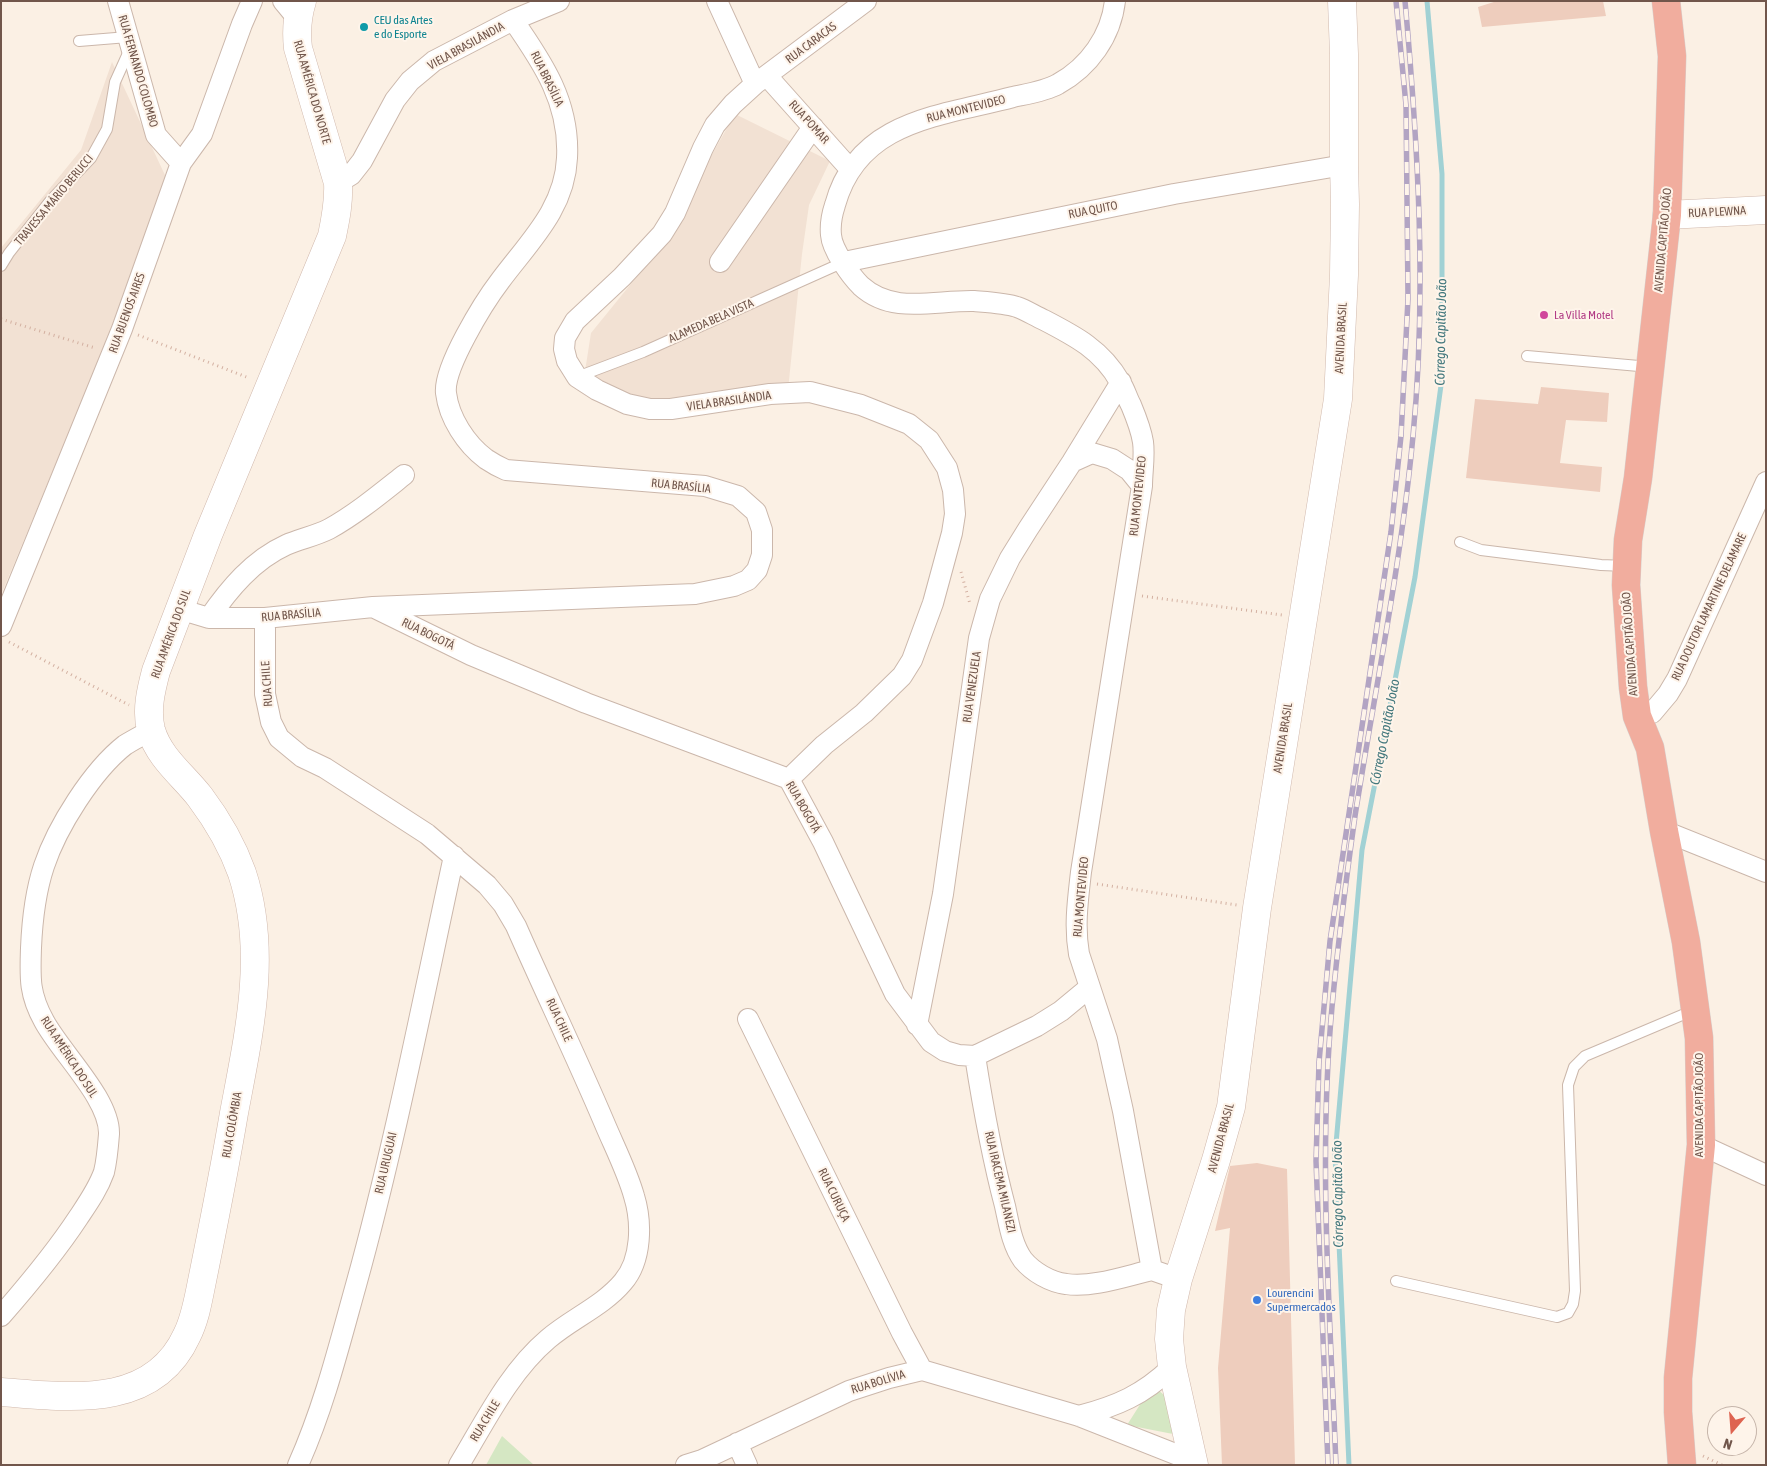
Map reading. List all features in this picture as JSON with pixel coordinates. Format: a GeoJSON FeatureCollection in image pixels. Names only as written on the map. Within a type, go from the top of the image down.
{"type":"FeatureCollection","features":[{"type":"Feature","properties":{"kind":"highway","name":"AVENIDA CAPITÃO JOÃO"},"geometry":{"type":"LineString","coordinates":[[1666,1],[1672,56],[1667,215],[1638,478],[1628,540],[1626,585],[1629,638],[1645,715],[1664,831],[1686,942],[1698,1038],[1701,1145],[1678,1378],[1678,1412],[1682,1465]]}},
{"type":"Feature","properties":{"kind":"highway","name":"AVENIDA CAPITÃO JOÃO"},"geometry":{"type":"LineString","coordinates":[[1638,478],[1643,527],[1645,715]]}},
{"type":"Feature","properties":{"kind":"street","name":"RUA FERNANDO COLOMBO"},"geometry":{"type":"LineString","coordinates":[[118,1],[156,135],[181,163]]}},
{"type":"Feature","properties":{"kind":"street","name":"RUA BUENOS AIRES"},"geometry":{"type":"LineString","coordinates":[[1,626],[113,353],[181,163],[202,134],[252,1]]}},
{"type":"Feature","properties":{"kind":"street","name":"VIELA BRASILÂNDIA"},"geometry":{"type":"LineString","coordinates":[[338,183],[351,174],[362,161],[395,100],[410,81],[434,61],[513,20],[559,1]]}},
{"type":"Feature","properties":{"kind":"street"},"geometry":{"type":"LineString","coordinates":[[717,1],[761,80]]}},
{"type":"Feature","properties":{"kind":"street","name":"RUA CARACAS"},"geometry":{"type":"LineString","coordinates":[[761,80],[866,1]]}},
{"type":"Feature","properties":{"kind":"street","name":"RUA MONTEVIDEO"},"geometry":{"type":"LineString","coordinates":[[1115,1],[1112,18],[1097,51],[1079,70],[1057,85],[935,115],[896,130],[862,155],[850,169],[839,191],[832,214],[831,236],[836,250],[856,281],[869,293],[889,303],[912,304],[973,301],[1016,306],[1084,341],[1105,360],[1121,382],[1139,424],[1144,444],[1142,486],[1080,882],[1076,940],[1107,1039],[1123,1111],[1152,1270]]}},
{"type":"Feature","properties":{"kind":"street","name":"AVENIDA BRASIL"},"geometry":{"type":"LineString","coordinates":[[1193,1463],[1172,1367],[1168,1339],[1171,1310],[1178,1279],[1231,1107],[1257,908],[1338,399],[1344,275],[1345,204],[1342,1]]}},
{"type":"Feature","properties":{"kind":"street","name":"RUA AMÉRICA DO NORTE"},"geometry":{"type":"LineString","coordinates":[[294,7],[298,48],[338,183]]}},
{"type":"Feature","properties":{"kind":"street","name":"RUA BRASÍLIA"},"geometry":{"type":"LineString","coordinates":[[179,609],[209,618],[265,618],[373,607],[695,594],[728,588],[748,580],[757,570],[762,555],[762,530],[756,512],[738,496],[705,486],[506,470],[486,459],[462,434],[451,412],[445,391],[452,365],[464,337],[499,282],[548,219],[559,197],[564,178],[567,159],[567,139],[561,103],[540,59],[513,20]]}},
{"type":"Feature","properties":{"kind":"street","name":"VIELA BRASILÂNDIA"},"geometry":{"type":"LineString","coordinates":[[761,80],[733,104],[715,125],[675,213],[662,234],[635,264],[575,321],[565,338],[564,349],[567,361],[578,377],[610,398],[650,409],[694,407],[770,394],[810,392],[861,405],[910,424],[929,440],[947,468],[953,490],[954,524],[933,604],[912,660],[902,676],[864,713],[824,745],[789,779]]}},
{"type":"Feature","properties":{"kind":"street","name":"RUA POMAR"},"geometry":{"type":"LineString","coordinates":[[761,80],[813,127],[850,169]]}},
{"type":"Feature","properties":{"kind":"street"},"geometry":{"type":"LineString","coordinates":[[720,262],[813,127]]}},
{"type":"Feature","properties":{"kind":"street","name":"RUA QUITO"},"geometry":{"type":"LineString","coordinates":[[844,262],[1174,194],[1344,165]]}},
{"type":"Feature","properties":{"kind":"street","name":"RUA AMÉRICA DO SUL"},"geometry":{"type":"LineString","coordinates":[[1,1316],[59,1247],[94,1195],[104,1172],[108,1149],[109,1132],[105,1113],[88,1084],[44,1022],[32,997],[30,974],[31,936],[44,867],[66,818],[95,776],[125,745],[150,723],[150,691],[179,609],[332,236],[339,199],[338,183]]}},
{"type":"Feature","properties":{"kind":"street","name":"RUA PLEWNA"},"geometry":{"type":"LineString","coordinates":[[1667,215],[1766,210]]}},
{"type":"Feature","properties":{"kind":"street","name":"RUA VENEZUELA"},"geometry":{"type":"LineString","coordinates":[[918,1025],[943,894],[979,638],[990,599],[1010,558],[1028,528],[1072,462],[1121,382]]}},
{"type":"Feature","properties":{"kind":"street"},"geometry":{"type":"LineString","coordinates":[[1072,462],[1092,453],[1112,458],[1129,470],[1142,486]]}},
{"type":"Feature","properties":{"kind":"street"},"geometry":{"type":"LineString","coordinates":[[209,618],[224,596],[262,560],[286,545],[328,529],[365,505],[404,475]]}},
{"type":"Feature","properties":{"kind":"street","name":"RUA DOUTOR LAMARTINE DELAMARE"},"geometry":{"type":"LineString","coordinates":[[1645,715],[1668,694],[1677,679],[1766,482]]}},
{"type":"Feature","properties":{"kind":"street","name":"RUA BOGOTÁ"},"geometry":{"type":"LineString","coordinates":[[373,607],[471,655],[586,703],[789,779],[823,842],[896,994],[931,1042],[946,1051],[960,1055],[975,1056]]}},
{"type":"Feature","properties":{"kind":"street","name":"RUA CHILE"},"geometry":{"type":"LineString","coordinates":[[265,618],[266,694],[271,722],[279,738],[302,756],[325,768],[427,834],[487,885],[503,904],[516,926],[584,1074],[635,1196],[640,1228],[636,1256],[624,1282],[548,1339],[528,1358],[507,1386],[459,1465]]}},
{"type":"Feature","properties":{"kind":"street","name":"RUA COLÔMBIA"},"geometry":{"type":"LineString","coordinates":[[1,1392],[81,1397],[109,1394],[151,1378],[170,1362],[187,1336],[200,1291],[250,1028],[255,975],[254,929],[242,876],[234,853],[221,827],[200,796],[158,747],[150,723]]}},
{"type":"Feature","properties":{"kind":"street"},"geometry":{"type":"LineString","coordinates":[[1664,831],[1766,872]]}},
{"type":"Feature","properties":{"kind":"street","name":"RUA URUGUAI"},"geometry":{"type":"LineString","coordinates":[[298,1465],[313,1433],[331,1376],[370,1234],[454,856]]}},
{"type":"Feature","properties":{"kind":"street"},"geometry":{"type":"LineString","coordinates":[[975,1056],[1037,1026],[1061,1011],[1090,986]]}},
{"type":"Feature","properties":{"kind":"street","name":"RUA CURUÇA"},"geometry":{"type":"LineString","coordinates":[[748,1019],[922,1370]]}},
{"type":"Feature","properties":{"kind":"street","name":"RUA IRACEMA MILANEZI"},"geometry":{"type":"LineString","coordinates":[[975,1056],[995,1167],[1013,1240],[1023,1259],[1037,1272],[1065,1284],[1082,1285],[1152,1270]]}},
{"type":"Feature","properties":{"kind":"street"},"geometry":{"type":"LineString","coordinates":[[1701,1145],[1766,1175]]}},
{"type":"Feature","properties":{"kind":"street"},"geometry":{"type":"LineString","coordinates":[[1152,1270],[1178,1279]]}},
{"type":"Feature","properties":{"kind":"street"},"geometry":{"type":"LineString","coordinates":[[1079,1416],[1124,1402],[1143,1391],[1172,1367]]}},
{"type":"Feature","properties":{"kind":"street","name":"RUA BOLÍVIA"},"geometry":{"type":"LineString","coordinates":[[698,1463],[849,1391],[888,1378],[922,1370],[1079,1416],[1193,1463]]}},
{"type":"Feature","properties":{"kind":"street"},"geometry":{"type":"LineString","coordinates":[[737,1443],[747,1465]]}},
{"type":"Feature","properties":{"kind":"lane"},"geometry":{"type":"LineString","coordinates":[[78,40],[129,42]]}},
{"type":"Feature","properties":{"kind":"lane","name":"TRAVESSA MÁRIO BERUCCI"},"geometry":{"type":"LineString","coordinates":[[1,266],[50,201],[91,158],[107,129],[116,82],[129,42]]}},
{"type":"Feature","properties":{"kind":"lane","name":"ALAMEDA BELA VISTA"},"geometry":{"type":"LineString","coordinates":[[578,377],[643,352],[844,262]]}},
{"type":"Feature","properties":{"kind":"lane"},"geometry":{"type":"LineString","coordinates":[[1527,356],[1651,367]]}},
{"type":"Feature","properties":{"kind":"lane"},"geometry":{"type":"LineString","coordinates":[[1460,542],[1482,550],[1601,565],[1627,566]]}},
{"type":"Feature","properties":{"kind":"lane"},"geometry":{"type":"LineString","coordinates":[[1396,1281],[1557,1317],[1568,1313],[1573,1304],[1575,1291],[1568,1085],[1574,1067],[1585,1056],[1695,1010]]}},
{"type":"Feature","properties":{"kind":"path"},"geometry":{"type":"LineString","coordinates":[[1,319],[113,353]]}},
{"type":"Feature","properties":{"kind":"path"},"geometry":{"type":"LineString","coordinates":[[122,329],[246,377]]}},
{"type":"Feature","properties":{"kind":"path"},"geometry":{"type":"LineString","coordinates":[[960,569],[979,638]]}},
{"type":"Feature","properties":{"kind":"path"},"geometry":{"type":"LineString","coordinates":[[1124,593],[1302,617]]}},
{"type":"Feature","properties":{"kind":"path"},"geometry":{"type":"LineString","coordinates":[[1,638],[150,723]]}},
{"type":"Feature","properties":{"kind":"path"},"geometry":{"type":"LineString","coordinates":[[1080,882],[1257,908]]}},
{"type":"Feature","properties":{"kind":"shaded area"},"geometry":{"type":"Polygon","coordinates":[[[112,62],[171,188],[1,595],[1,248],[81,150],[112,62]]]}},
{"type":"Feature","properties":{"kind":"shaded area"},"geometry":{"type":"Polygon","coordinates":[[[735,114],[830,161],[809,205],[788,390],[632,407],[583,384],[591,333],[656,253],[735,114]]]}},
{"type":"Feature","properties":{"kind":"green space"},"geometry":{"type":"Polygon","coordinates":[[[1158,1390],[1174,1403],[1173,1434],[1127,1425],[1141,1403],[1158,1390]]]}},
{"type":"Feature","properties":{"kind":"green space"},"geometry":{"type":"Polygon","coordinates":[[[502,1436],[534,1465],[486,1465],[502,1436]]]}},
{"type":"Feature","properties":{"kind":"building"},"geometry":{"type":"Polygon","coordinates":[[[1497,1],[1603,1],[1606,16],[1482,27],[1478,7],[1497,1]]]}},
{"type":"Feature","properties":{"kind":"building"},"geometry":{"type":"Polygon","coordinates":[[[1541,387],[1609,393],[1607,422],[1566,420],[1560,463],[1602,467],[1600,492],[1466,478],[1475,399],[1538,404],[1541,387]]]}},
{"type":"Feature","properties":{"kind":"building","name":"Lourencini Supermercados"},"geometry":{"type":"Polygon","coordinates":[[[1257,1163],[1287,1169],[1295,1465],[1222,1465],[1218,1368],[1230,1228],[1215,1231],[1230,1166],[1257,1163]]]}},
{"type":"Feature","properties":{"kind":"waterway","name":"Córrego Capitão João"},"geometry":{"type":"LineString","coordinates":[[1349,1465],[1335,1155],[1362,850],[1415,577],[1442,378],[1442,174],[1427,1]]}},
{"type":"Feature","properties":{"kind":"railway"},"geometry":{"type":"LineString","coordinates":[[1328,1465],[1316,1161],[1319,1062],[1330,941],[1391,532],[1401,436],[1408,299],[1406,105],[1396,1]]}},
{"type":"Feature","properties":{"kind":"railway"},"geometry":{"type":"LineString","coordinates":[[1336,1465],[1326,1236],[1326,1121],[1332,1007],[1342,911],[1355,816],[1402,532],[1417,382],[1420,273],[1419,218],[1414,110],[1405,1]]}},
{"type":"Feature","properties":{"kind":"place","name":"CEU das Artes e do Esporte"},"geometry":{"type":"Point","coordinates":[364,27]}},
{"type":"Feature","properties":{"kind":"place","name":"La Villa Motel"},"geometry":{"type":"Point","coordinates":[1544,315]}},
{"type":"Feature","properties":{"kind":"place","name":"Lourencini Supermercados"},"geometry":{"type":"Point","coordinates":[1257,1300]}}]}
